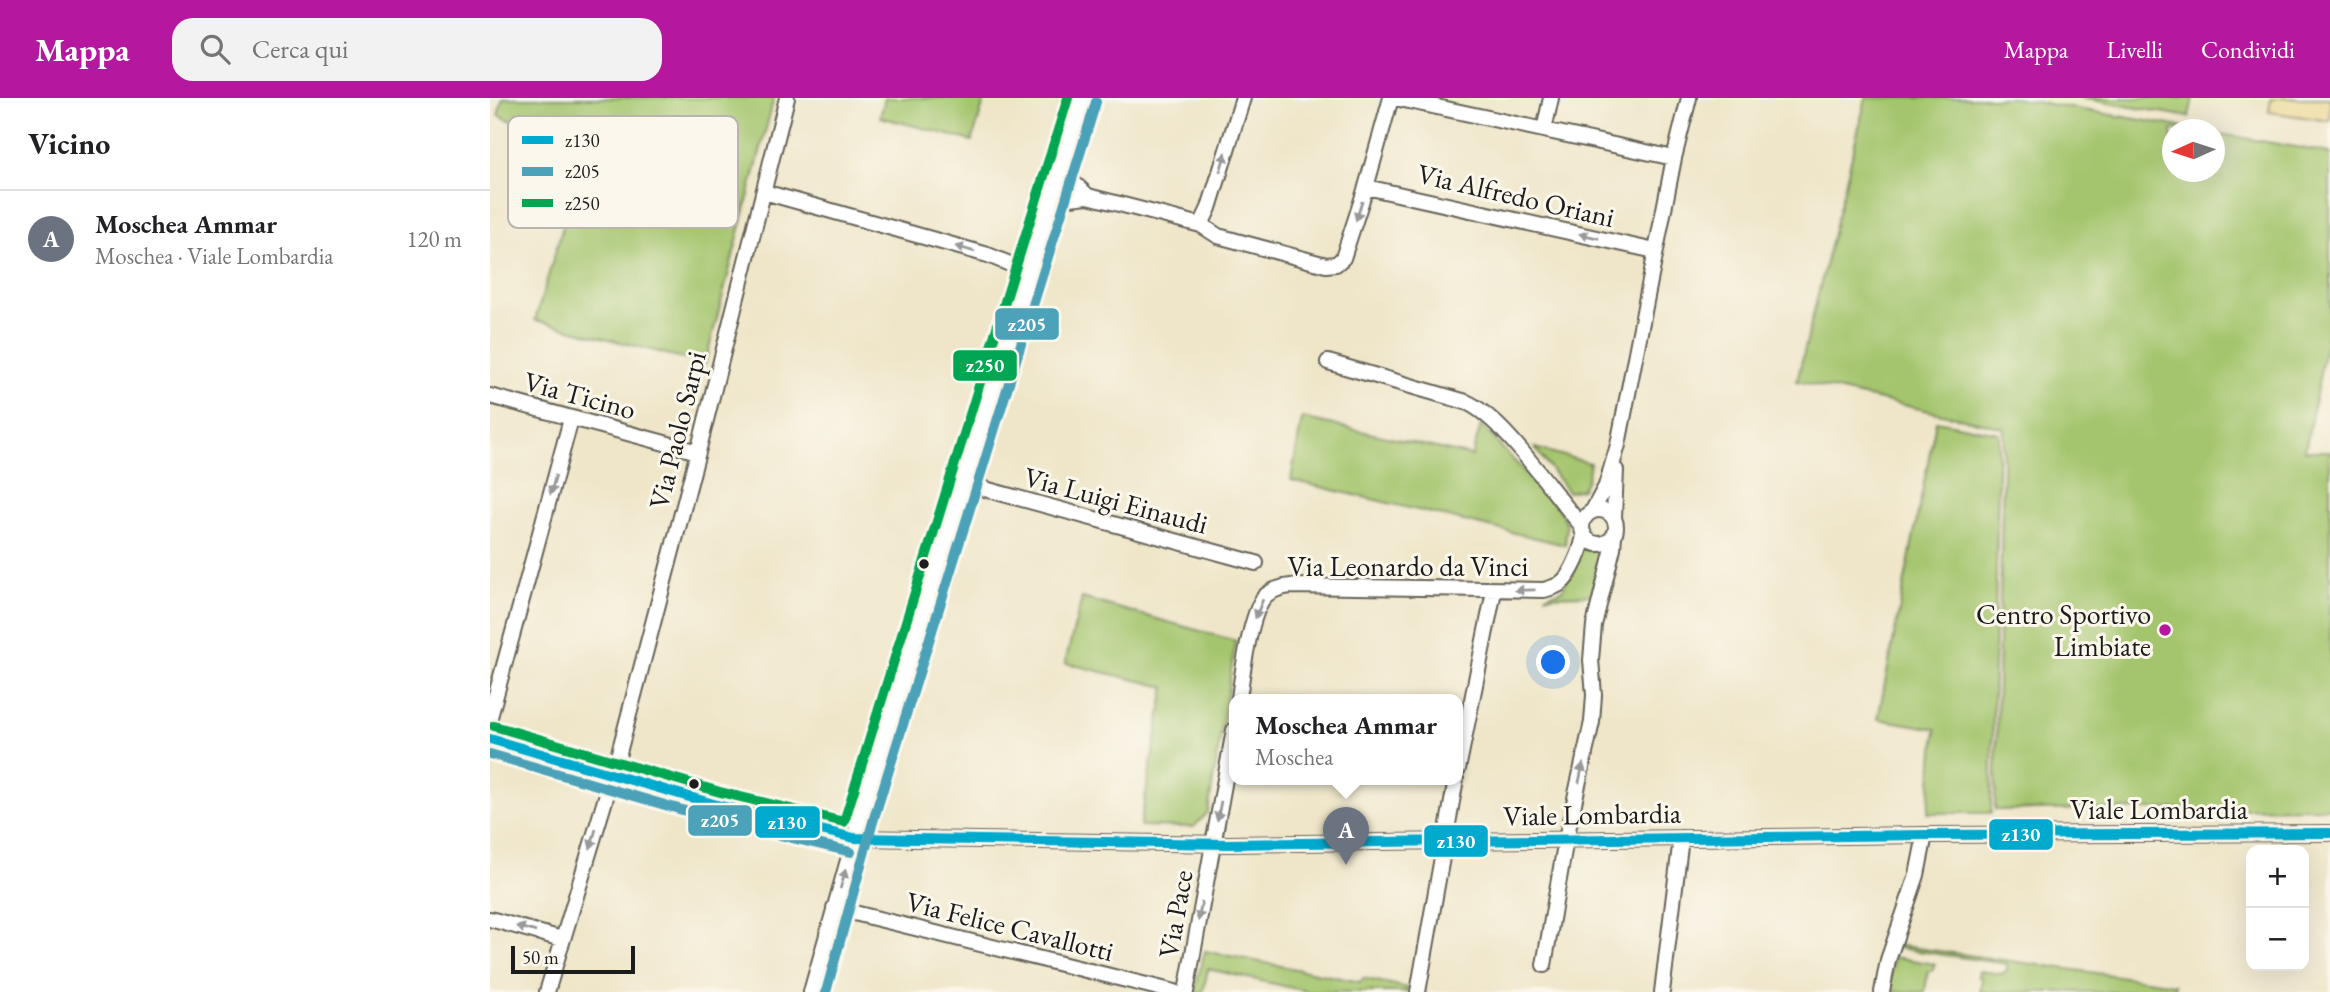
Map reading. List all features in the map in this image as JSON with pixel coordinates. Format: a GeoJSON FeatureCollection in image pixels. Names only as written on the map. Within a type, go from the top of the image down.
{"type":"FeatureCollection","features":[{"type":"Feature","properties":{"kind":"street","name":"Via Paolo Sarpi"},"geometry":{"type":"LineString","coordinates":[[547,992],[612,774],[698,452],[787,98]]}},
{"type":"Feature","properties":{"kind":"street"},"geometry":{"type":"LineString","coordinates":[[811,992],[854,838],[1083,98]]}},
{"type":"Feature","properties":{"kind":"street"},"geometry":{"type":"LineString","coordinates":[[1201,225],[1209,208],[1243,98]]}},
{"type":"Feature","properties":{"kind":"street"},"geometry":{"type":"LineString","coordinates":[[1052,200],[1088,196],[1201,225],[1218,236],[1329,266],[1343,258],[1393,98],[1674,158]]}},
{"type":"Feature","properties":{"kind":"street"},"geometry":{"type":"LineString","coordinates":[[1544,130],[1551,98]]}},
{"type":"Feature","properties":{"kind":"street"},"geometry":{"type":"LineString","coordinates":[[1583,530],[1583,520],[1591,512],[1605,486],[1618,445],[1674,158],[1689,98]]}},
{"type":"Feature","properties":{"kind":"street"},"geometry":{"type":"LineString","coordinates":[[1061,171],[1088,196]]}},
{"type":"Feature","properties":{"kind":"street","name":"Via Alfredo Oriani"},"geometry":{"type":"LineString","coordinates":[[1366,187],[1655,251]]}},
{"type":"Feature","properties":{"kind":"street"},"geometry":{"type":"LineString","coordinates":[[764,192],[988,255],[1029,272]]}},
{"type":"Feature","properties":{"kind":"street"},"geometry":{"type":"LineString","coordinates":[[1328,362],[1466,402],[1478,408],[1523,454],[1591,542],[1597,544],[1610,541],[1617,531],[1614,517],[1618,445]]}},
{"type":"Feature","properties":{"kind":"street","name":"Via Ticino"},"geometry":{"type":"LineString","coordinates":[[490,396],[698,452]]}},
{"type":"Feature","properties":{"kind":"street"},"geometry":{"type":"LineString","coordinates":[[490,717],[571,419]]}},
{"type":"Feature","properties":{"kind":"street","name":"Via Luigi Einaudi"},"geometry":{"type":"LineString","coordinates":[[964,483],[1256,564]]}},
{"type":"Feature","properties":{"kind":"street"},"geometry":{"type":"LineString","coordinates":[[1563,505],[1591,512],[1605,510],[1614,517]]}},
{"type":"Feature","properties":{"kind":"street","name":"Via Leonardo da Vinci"},"geometry":{"type":"LineString","coordinates":[[1240,694],[1250,636],[1258,609],[1264,597],[1274,591],[1291,586],[1544,590],[1560,584],[1580,550],[1583,530]]}},
{"type":"Feature","properties":{"kind":"street"},"geometry":{"type":"LineString","coordinates":[[1544,965],[1566,839],[1592,722],[1593,633],[1614,548],[1614,536]]}},
{"type":"Feature","properties":{"kind":"street"},"geometry":{"type":"LineString","coordinates":[[1463,742],[1494,591]]}},
{"type":"Feature","properties":{"kind":"street","name":"Viale Lombardia"},"geometry":{"type":"LineString","coordinates":[[490,739],[755,815],[854,838],[1212,844],[2330,833]]}},
{"type":"Feature","properties":{"kind":"street"},"geometry":{"type":"LineString","coordinates":[[1212,844],[1229,756]]}},
{"type":"Feature","properties":{"kind":"street"},"geometry":{"type":"LineString","coordinates":[[1418,992],[1455,785]]}},
{"type":"Feature","properties":{"kind":"street"},"geometry":{"type":"LineString","coordinates":[[1882,992],[1888,960],[1919,867],[1925,835]]}},
{"type":"Feature","properties":{"kind":"street"},"geometry":{"type":"LineString","coordinates":[[1662,992],[1681,838]]}},
{"type":"Feature","properties":{"kind":"street","name":"Via Pace"},"geometry":{"type":"LineString","coordinates":[[1186,992],[1212,844]]}},
{"type":"Feature","properties":{"kind":"street","name":"Via Felice Cavallotti"},"geometry":{"type":"LineString","coordinates":[[834,908],[1175,992]]}},
{"type":"Feature","properties":{"kind":"street"},"geometry":{"type":"LineString","coordinates":[[490,919],[562,939]]}},
{"type":"Feature","properties":{"kind":"green space"},"geometry":{"type":"Polygon","coordinates":[[[503,98],[774,98],[705,364],[535,320],[562,228],[738,228],[738,116],[508,116],[508,119],[498,115],[503,98]]]}},
{"type":"Feature","properties":{"kind":"green space"},"geometry":{"type":"Polygon","coordinates":[[[885,98],[985,98],[972,141],[880,117],[885,98]]]}},
{"type":"Feature","properties":{"kind":"green space","name":"Centro Sportivo Limbiate"},"geometry":{"type":"Polygon","coordinates":[[[1866,98],[2013,98],[2162,124],[2162,182],[2225,182],[2225,135],[2330,153],[2330,322],[2305,451],[2330,451],[2330,808],[1995,810],[2004,428],[1797,381],[1866,98]]]}},
{"type":"Feature","properties":{"kind":"green space"},"geometry":{"type":"Polygon","coordinates":[[[2081,98],[2193,98],[2189,117],[2081,98]]]}},
{"type":"Feature","properties":{"kind":"green space"},"geometry":{"type":"Polygon","coordinates":[[[1302,418],[1472,456],[1481,425],[1559,509],[1567,525],[1565,545],[1291,480],[1302,418]]]}},
{"type":"Feature","properties":{"kind":"green space"},"geometry":{"type":"Polygon","coordinates":[[[1936,421],[1999,433],[1991,813],[1928,813],[1936,729],[1878,719],[1936,421]]]}},
{"type":"Feature","properties":{"kind":"green space"},"geometry":{"type":"Polygon","coordinates":[[[1535,448],[1590,463],[1582,489],[1568,492],[1535,448]]]}},
{"type":"Feature","properties":{"kind":"green space"},"geometry":{"type":"Polygon","coordinates":[[[1583,546],[1590,550],[1603,550],[1591,595],[1545,596],[1562,590],[1583,546]]]}},
{"type":"Feature","properties":{"kind":"green space"},"geometry":{"type":"Polygon","coordinates":[[[1082,598],[1236,641],[1208,812],[1194,827],[1140,826],[1165,687],[1065,663],[1082,598]]]}},
{"type":"Feature","properties":{"kind":"green space"},"geometry":{"type":"Polygon","coordinates":[[[1896,945],[2175,984],[2174,992],[1980,992],[1982,978],[1978,977],[1979,971],[2002,974],[2007,970],[2007,964],[1896,948],[1896,945]]]}},
{"type":"Feature","properties":{"kind":"green space"},"geometry":{"type":"Polygon","coordinates":[[[1205,951],[1361,982],[1363,978],[1408,988],[1407,992],[1310,992],[1208,969],[1203,992],[1194,992],[1205,951]]]}},
{"type":"Feature","properties":{"kind":"green space"},"geometry":{"type":"Polygon","coordinates":[[[1894,957],[1935,964],[1932,971],[1928,971],[1925,992],[1888,992],[1894,957]]]}},
{"type":"Feature","properties":{"kind":"sand"},"geometry":{"type":"Polygon","coordinates":[[[2271,98],[2330,98],[2330,121],[2269,112],[2271,98]]]}},
{"type":"Feature","properties":{"kind":"transit line","name":"z250"},"geometry":{"type":"LineString","coordinates":[[494,726],[720,792],[844,822],[1068,98]]}},
{"type":"Feature","properties":{"kind":"transit line","name":"z205"},"geometry":{"type":"LineString","coordinates":[[826,992],[874,818],[1096,102]]}},
{"type":"Feature","properties":{"kind":"transit line","name":"z130"},"geometry":{"type":"LineString","coordinates":[[490,739],[717,805],[854,838],[1228,844],[2330,833]]}},
{"type":"Feature","properties":{"kind":"transit line","name":"z205"},"geometry":{"type":"LineString","coordinates":[[490,754],[713,819],[851,852]]}},
{"type":"Feature","properties":{"kind":"place","name":"Centro Sportivo Limbiate"},"geometry":{"type":"Point","coordinates":[2165,630]}},
{"type":"Feature","properties":{"kind":"place","name":"Moschea Ammar"},"geometry":{"type":"Point","coordinates":[1346,865]}}]}
